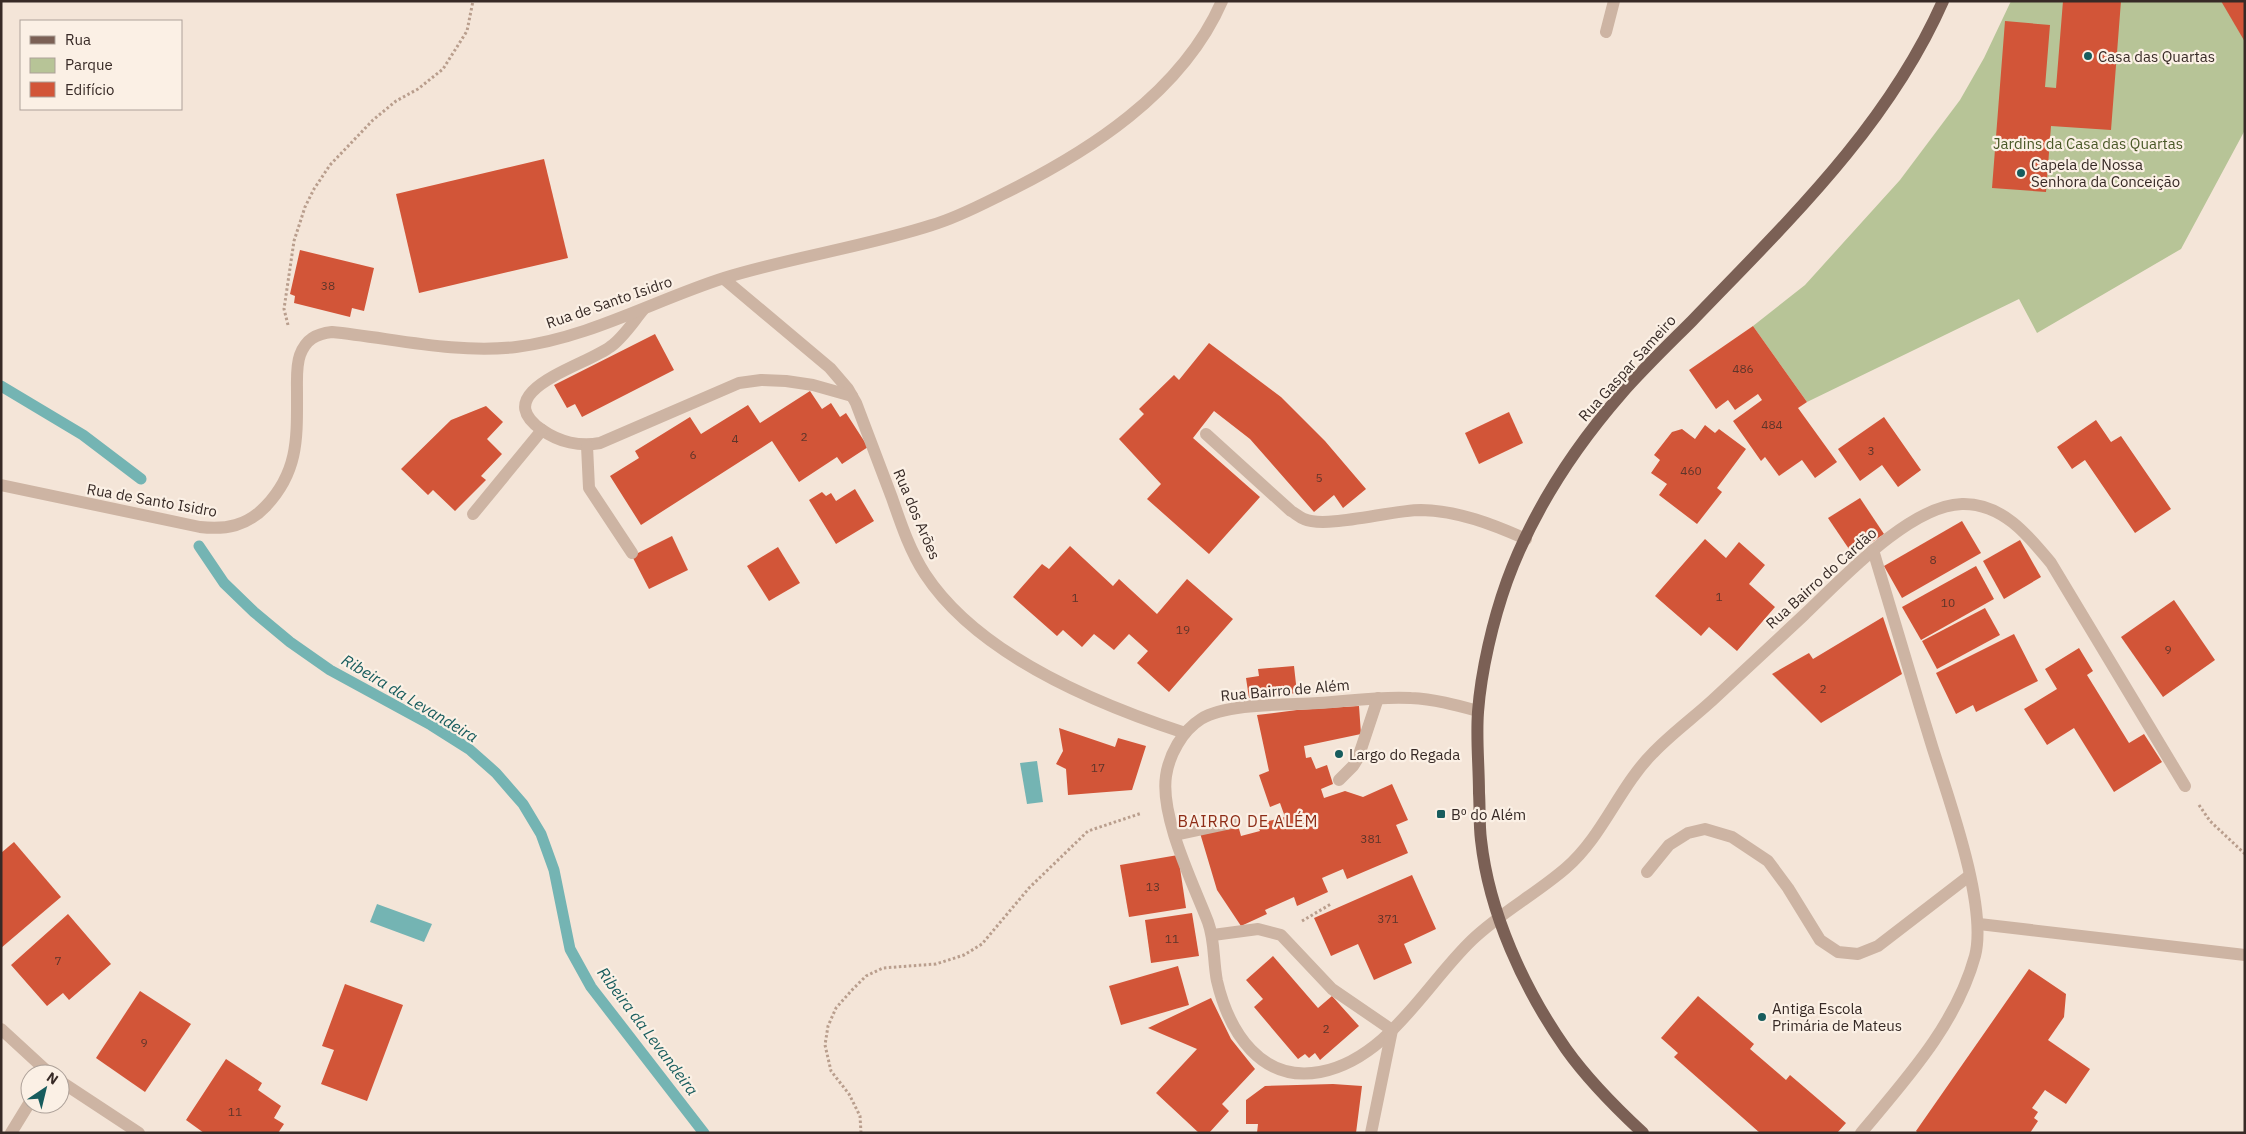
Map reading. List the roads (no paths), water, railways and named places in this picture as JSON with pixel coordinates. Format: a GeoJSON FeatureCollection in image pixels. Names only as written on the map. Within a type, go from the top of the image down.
{"type":"FeatureCollection","features":[{"type":"Feature","properties":{"kind":"main road","name":"Rua Gaspar Sameiro"},"geometry":{"type":"LineString","coordinates":[[1643,1133],[1598,1089],[1567,1050],[1541,1009],[1524,976],[1499,917],[1489,887],[1480,839],[1478,711],[1485,668],[1500,606],[1508,581],[1538,512],[1560,476],[1604,414],[1792,218],[1872,123],[1916,57],[1943,1]]}},
{"type":"Feature","properties":{"kind":"street","name":"Rua de Santo Isidro"},"geometry":{"type":"LineString","coordinates":[[1,486],[200,528],[217,529],[232,527],[248,520],[262,510],[275,496],[286,479],[292,464],[295,448],[298,367],[304,346],[311,338],[332,332],[459,347],[497,349],[558,339],[644,309],[724,278],[933,225],[980,206],[1022,185],[1098,138],[1134,112],[1160,89],[1184,63],[1204,34],[1222,1]]}},
{"type":"Feature","properties":{"kind":"street"},"geometry":{"type":"LineString","coordinates":[[1606,32],[1614,1]]}},
{"type":"Feature","properties":{"kind":"street","name":"Rua dos Arões"},"geometry":{"type":"LineString","coordinates":[[724,278],[840,378],[852,396],[909,544],[924,572],[953,610],[973,628],[1009,653],[1049,676],[1114,708],[1185,733]]}},
{"type":"Feature","properties":{"kind":"street"},"geometry":{"type":"LineString","coordinates":[[644,309],[611,346],[530,391],[524,406],[526,413],[542,430],[560,439],[587,446],[613,439],[739,383],[761,380],[813,385],[852,396]]}},
{"type":"Feature","properties":{"kind":"street"},"geometry":{"type":"LineString","coordinates":[[473,514],[542,430]]}},
{"type":"Feature","properties":{"kind":"street"},"geometry":{"type":"LineString","coordinates":[[1206,434],[1291,510],[1304,519],[1317,522],[1332,522],[1401,510],[1443,512],[1465,516],[1526,539]]}},
{"type":"Feature","properties":{"kind":"street"},"geometry":{"type":"LineString","coordinates":[[587,446],[589,488],[632,553]]}},
{"type":"Feature","properties":{"kind":"street","name":"Rua Bairro do Cardão"},"geometry":{"type":"LineString","coordinates":[[1499,917],[1542,889],[1576,860],[1597,834],[1632,778],[1654,752],[1696,716],[1873,550],[1914,520],[1940,509],[1960,504],[1984,507],[2009,519],[2031,539],[2051,563],[2185,786]]}},
{"type":"Feature","properties":{"kind":"street"},"geometry":{"type":"LineString","coordinates":[[1861,1133],[1911,1073],[1949,1017],[1965,985],[1975,954],[1978,924],[1958,830],[1873,550]]}},
{"type":"Feature","properties":{"kind":"street"},"geometry":{"type":"LineString","coordinates":[[1339,780],[1358,758],[1378,698]]}},
{"type":"Feature","properties":{"kind":"street","name":"Rua Bairro de Além"},"geometry":{"type":"LineString","coordinates":[[1478,711],[1424,699],[1378,698],[1232,709],[1203,717],[1185,733],[1171,758],[1165,788],[1175,835],[1212,935],[1216,977],[1232,1022],[1252,1052],[1262,1062],[1274,1068],[1298,1074],[1334,1068],[1370,1048],[1392,1030],[1461,950],[1499,917]]}},
{"type":"Feature","properties":{"kind":"street"},"geometry":{"type":"LineString","coordinates":[[1175,835],[1236,822]]}},
{"type":"Feature","properties":{"kind":"street"},"geometry":{"type":"LineString","coordinates":[[1647,872],[1669,845],[1688,833],[1705,829],[1732,837],[1752,848],[1768,862],[1788,888],[1820,940],[1838,952],[1858,954],[1878,946],[1969,876]]}},
{"type":"Feature","properties":{"kind":"street"},"geometry":{"type":"LineString","coordinates":[[1978,924],[2245,955]]}},
{"type":"Feature","properties":{"kind":"street"},"geometry":{"type":"LineString","coordinates":[[1212,935],[1258,929],[1280,935],[1332,989],[1392,1030],[1371,1133]]}},
{"type":"Feature","properties":{"kind":"street"},"geometry":{"type":"LineString","coordinates":[[1,1030],[38,1064]]}},
{"type":"Feature","properties":{"kind":"street"},"geometry":{"type":"LineString","coordinates":[[70,1088],[139,1133]]}},
{"type":"Feature","properties":{"kind":"street"},"geometry":{"type":"LineString","coordinates":[[11,1133],[23,1114]]}},
{"type":"Feature","properties":{"kind":"water"},"geometry":{"type":"Polygon","coordinates":[[[1037,761],[1043,802],[1027,804],[1020,763],[1037,761]]]}},
{"type":"Feature","properties":{"kind":"water"},"geometry":{"type":"Polygon","coordinates":[[[377,904],[432,924],[424,942],[370,922],[377,904]]]}},
{"type":"Feature","properties":{"kind":"waterway","name":"Ribeira da Levandeira"},"geometry":{"type":"LineString","coordinates":[[1,386],[83,435],[141,479]]}},
{"type":"Feature","properties":{"kind":"waterway","name":"Ribeira da Levandeira"},"geometry":{"type":"LineString","coordinates":[[199,546],[224,583],[254,612],[290,642],[330,670],[431,725],[469,749],[496,773],[523,804],[541,834],[554,870],[570,949],[591,987],[704,1133]]}},
{"type":"Feature","properties":{"kind":"place","name":"Casa das Quartas"},"geometry":{"type":"Point","coordinates":[2088,56]}},
{"type":"Feature","properties":{"kind":"place","name":"Capela de Nossa Senhora da Conceição"},"geometry":{"type":"Point","coordinates":[2021,173]}},
{"type":"Feature","properties":{"kind":"place","name":"Largo do Regada"},"geometry":{"type":"Point","coordinates":[1339,754]}},
{"type":"Feature","properties":{"kind":"place","name":"Bº do Além"},"geometry":{"type":"Point","coordinates":[1441,814]}},
{"type":"Feature","properties":{"kind":"place","name":"Antiga Escola Primária de Mateus"},"geometry":{"type":"Point","coordinates":[1762,1017]}},
{"type":"Feature","properties":{"kind":"district","name":"BAIRRO DE ALÉM"},"geometry":{"type":"Point","coordinates":[1248,821]}},
{"type":"Feature","properties":{"kind":"park label","name":"Jardins da Casa das Quartas"},"geometry":{"type":"Point","coordinates":[2088,143]}}]}
